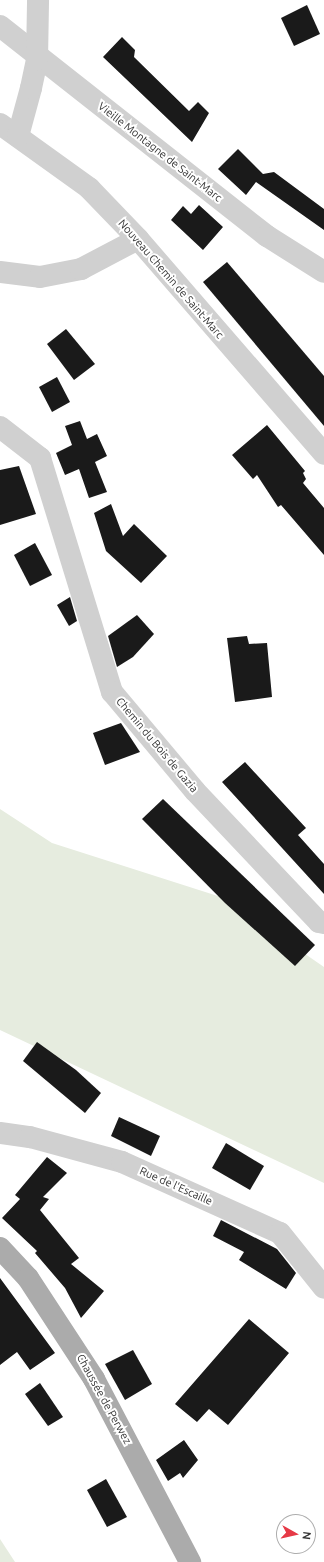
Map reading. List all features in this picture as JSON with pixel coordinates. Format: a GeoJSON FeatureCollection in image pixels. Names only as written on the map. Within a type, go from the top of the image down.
{"type":"FeatureCollection","features":[{"type":"Feature","properties":{"kind":"main road","name":"Chaussée de Perwez"},"geometry":{"type":"LineString","coordinates":[[0,1248],[28,1278],[94,1379],[190,1562]]}},
{"type":"Feature","properties":{"kind":"street"},"geometry":{"type":"LineString","coordinates":[[18,136],[37,60],[38,0]]}},
{"type":"Feature","properties":{"kind":"street","name":"Vieille Montagne de Saint-Marc"},"geometry":{"type":"LineString","coordinates":[[0,26],[267,236],[324,272]]}},
{"type":"Feature","properties":{"kind":"street","name":"Nouveau Chemin de Saint-Marc"},"geometry":{"type":"LineString","coordinates":[[0,124],[89,188],[138,239],[324,454]]}},
{"type":"Feature","properties":{"kind":"street"},"geometry":{"type":"LineString","coordinates":[[0,272],[40,277],[81,269],[138,239]]}},
{"type":"Feature","properties":{"kind":"street","name":"Chemin du Bois de Gazia"},"geometry":{"type":"LineString","coordinates":[[0,427],[40,458],[112,692],[194,791],[319,922],[324,924]]}},
{"type":"Feature","properties":{"kind":"street","name":"Rue de l'Escaille"},"geometry":{"type":"LineString","coordinates":[[0,1133],[30,1136],[122,1162],[280,1233],[324,1288]]}},
{"type":"Feature","properties":{"kind":"shaded area"},"geometry":{"type":"Polygon","coordinates":[[[0,809],[52,843],[224,898],[324,967],[324,1183],[0,1030],[0,809]]]}},
{"type":"Feature","properties":{"kind":"shaded area"},"geometry":{"type":"Polygon","coordinates":[[[0,1539],[15,1562],[0,1562],[0,1539]]]}},
{"type":"Feature","properties":{"kind":"building"},"geometry":{"type":"Polygon","coordinates":[[[307,5],[320,34],[294,46],[281,18],[307,5]]]}},
{"type":"Feature","properties":{"kind":"building"},"geometry":{"type":"Polygon","coordinates":[[[122,37],[135,50],[134,57],[189,111],[198,102],[209,113],[192,142],[103,57],[122,37]]]}},
{"type":"Feature","properties":{"kind":"building"},"geometry":{"type":"Polygon","coordinates":[[[238,149],[263,174],[274,172],[324,209],[324,230],[256,182],[246,195],[218,169],[238,149]]]}},
{"type":"Feature","properties":{"kind":"building"},"geometry":{"type":"Polygon","coordinates":[[[199,205],[223,227],[203,250],[171,220],[183,206],[191,214],[199,205]]]}},
{"type":"Feature","properties":{"kind":"building"},"geometry":{"type":"Polygon","coordinates":[[[227,262],[324,376],[324,426],[203,282],[227,262]]]}},
{"type":"Feature","properties":{"kind":"building"},"geometry":{"type":"Polygon","coordinates":[[[66,329],[95,364],[74,380],[47,344],[66,329]]]}},
{"type":"Feature","properties":{"kind":"building"},"geometry":{"type":"Polygon","coordinates":[[[57,377],[70,402],[52,412],[39,387],[57,377]]]}},
{"type":"Feature","properties":{"kind":"building"},"geometry":{"type":"Polygon","coordinates":[[[80,421],[87,439],[97,434],[107,456],[95,462],[107,492],[89,498],[79,469],[65,475],[56,453],[72,445],[65,426],[80,421]]]}},
{"type":"Feature","properties":{"kind":"building"},"geometry":{"type":"Polygon","coordinates":[[[267,425],[305,471],[303,473],[306,479],[303,483],[324,508],[324,555],[281,505],[278,507],[257,475],[253,479],[232,455],[267,425]]]}},
{"type":"Feature","properties":{"kind":"building"},"geometry":{"type":"Polygon","coordinates":[[[19,466],[36,514],[0,525],[0,470],[19,466]]]}},
{"type":"Feature","properties":{"kind":"building"},"geometry":{"type":"Polygon","coordinates":[[[111,504],[123,536],[134,524],[167,556],[141,583],[106,551],[94,513],[111,504]]]}},
{"type":"Feature","properties":{"kind":"building"},"geometry":{"type":"Polygon","coordinates":[[[35,543],[52,575],[30,586],[14,555],[35,543]]]}},
{"type":"Feature","properties":{"kind":"building"},"geometry":{"type":"Polygon","coordinates":[[[70,597],[77,621],[69,626],[57,605],[70,597]]]}},
{"type":"Feature","properties":{"kind":"building"},"geometry":{"type":"Polygon","coordinates":[[[137,615],[154,634],[133,657],[117,667],[108,636],[137,615]]]}},
{"type":"Feature","properties":{"kind":"building"},"geometry":{"type":"Polygon","coordinates":[[[247,636],[249,644],[267,643],[272,697],[235,702],[227,638],[247,636]]]}},
{"type":"Feature","properties":{"kind":"building"},"geometry":{"type":"Polygon","coordinates":[[[121,723],[140,752],[105,765],[93,733],[121,723]]]}},
{"type":"Feature","properties":{"kind":"building"},"geometry":{"type":"Polygon","coordinates":[[[245,762],[306,828],[298,835],[324,864],[324,894],[222,782],[245,762]]]}},
{"type":"Feature","properties":{"kind":"building"},"geometry":{"type":"Polygon","coordinates":[[[163,799],[315,945],[295,966],[225,903],[142,819],[163,799]]]}},
{"type":"Feature","properties":{"kind":"building"},"geometry":{"type":"Polygon","coordinates":[[[37,1042],[76,1070],[101,1093],[85,1113],[23,1061],[37,1042]]]}},
{"type":"Feature","properties":{"kind":"building"},"geometry":{"type":"Polygon","coordinates":[[[119,1117],[160,1136],[151,1156],[111,1136],[119,1117]]]}},
{"type":"Feature","properties":{"kind":"building"},"geometry":{"type":"Polygon","coordinates":[[[226,1143],[264,1166],[250,1190],[212,1168],[226,1143]]]}},
{"type":"Feature","properties":{"kind":"building"},"geometry":{"type":"Polygon","coordinates":[[[47,1157],[67,1173],[43,1197],[49,1199],[40,1210],[79,1258],[71,1264],[104,1291],[81,1318],[65,1288],[35,1253],[37,1251],[2,1218],[20,1199],[15,1195],[47,1157]]]}},
{"type":"Feature","properties":{"kind":"building"},"geometry":{"type":"Polygon","coordinates":[[[221,1220],[277,1249],[296,1273],[286,1289],[239,1260],[244,1252],[213,1236],[221,1220]]]}},
{"type":"Feature","properties":{"kind":"building"},"geometry":{"type":"Polygon","coordinates":[[[0,1278],[55,1353],[30,1370],[17,1352],[0,1365],[0,1278]]]}},
{"type":"Feature","properties":{"kind":"building"},"geometry":{"type":"Polygon","coordinates":[[[249,1319],[289,1353],[228,1425],[209,1409],[197,1422],[175,1404],[249,1319]]]}},
{"type":"Feature","properties":{"kind":"building"},"geometry":{"type":"Polygon","coordinates":[[[133,1350],[152,1384],[125,1400],[105,1364],[133,1350]]]}},
{"type":"Feature","properties":{"kind":"building"},"geometry":{"type":"Polygon","coordinates":[[[40,1383],[63,1417],[48,1426],[25,1394],[40,1383]]]}},
{"type":"Feature","properties":{"kind":"building"},"geometry":{"type":"Polygon","coordinates":[[[184,1440],[198,1460],[183,1478],[180,1473],[168,1481],[156,1460],[184,1440]]]}},
{"type":"Feature","properties":{"kind":"building"},"geometry":{"type":"Polygon","coordinates":[[[106,1479],[127,1517],[107,1527],[87,1490],[106,1479]]]}}]}
